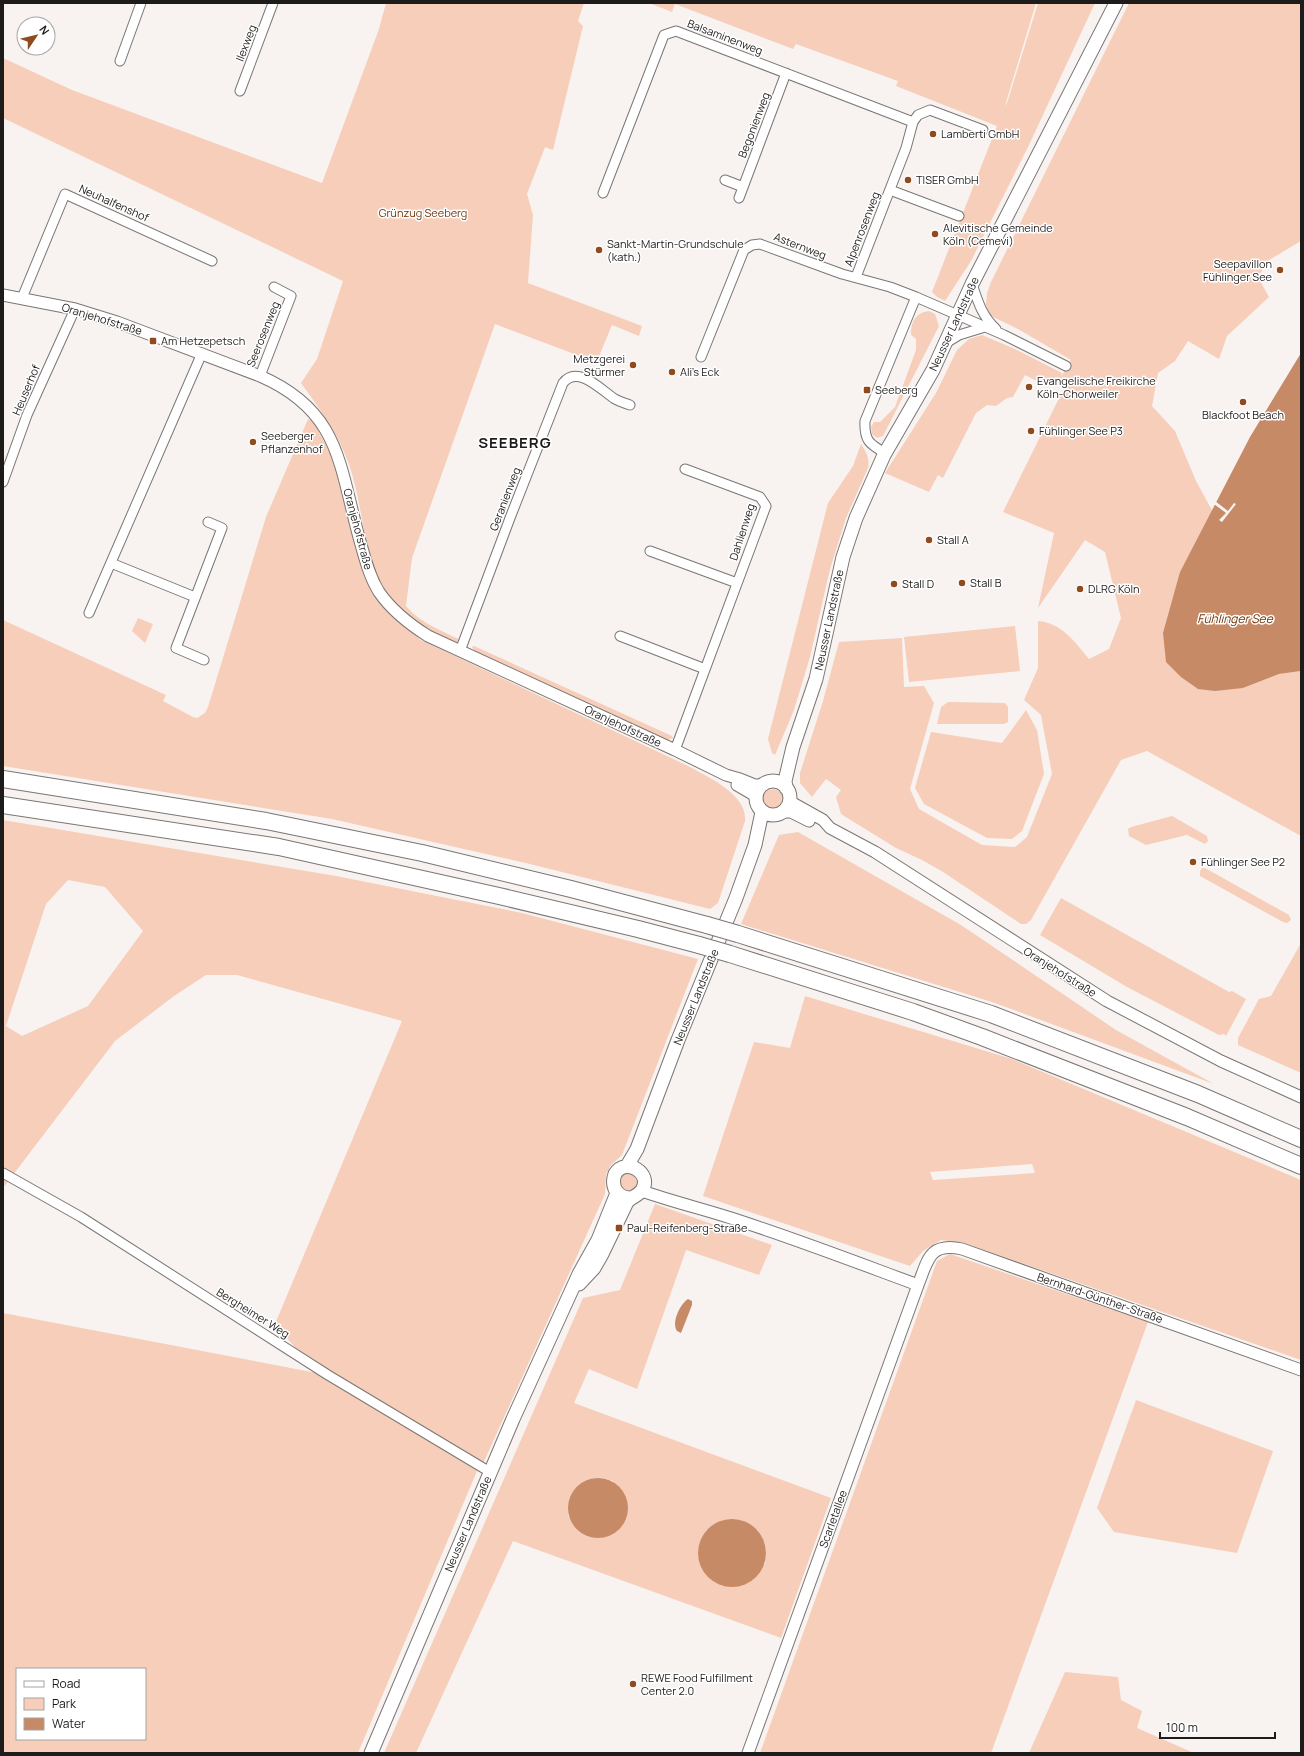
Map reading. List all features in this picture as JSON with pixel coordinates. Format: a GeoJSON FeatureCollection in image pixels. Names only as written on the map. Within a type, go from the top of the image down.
{"type":"FeatureCollection","features":[{"type":"Feature","properties":{"kind":"highway"},"geometry":{"type":"LineString","coordinates":[[3,780],[266,821],[414,851],[571,889],[707,925],[991,1014],[1198,1094],[1301,1139]]}},
{"type":"Feature","properties":{"kind":"highway"},"geometry":{"type":"LineString","coordinates":[[3,805],[279,847],[638,928],[730,954],[913,1012],[982,1037],[1193,1120],[1301,1166]]}},
{"type":"Feature","properties":{"kind":"main road","name":"Neusser Landstraße"},"geometry":{"type":"LineString","coordinates":[[371,1753],[490,1472],[579,1274],[598,1240],[617,1193],[614,1188],[614,1178],[619,1170],[633,1168],[637,1149],[678,1040],[736,898],[755,845],[779,806],[793,746],[816,679],[843,557],[856,518],[885,453],[933,370],[972,284],[1116,3]]}},
{"type":"Feature","properties":{"kind":"main road","name":"Neusser Landstraße"},"geometry":{"type":"LineString","coordinates":[[763,788],[776,778],[793,746]]}},
{"type":"Feature","properties":{"kind":"main road"},"geometry":{"type":"LineString","coordinates":[[779,783],[779,806],[757,805],[763,788],[779,783]]}},
{"type":"Feature","properties":{"kind":"main road"},"geometry":{"type":"LineString","coordinates":[[617,1193],[626,1198],[638,1195],[643,1187],[644,1178],[633,1168]]}},
{"type":"Feature","properties":{"kind":"main road","name":"Neusser Landstraße"},"geometry":{"type":"LineString","coordinates":[[569,1296],[594,1268],[630,1198]]}},
{"type":"Feature","properties":{"kind":"street"},"geometry":{"type":"LineString","coordinates":[[120,61],[141,3]]}},
{"type":"Feature","properties":{"kind":"street","name":"Ilexweg"},"geometry":{"type":"LineString","coordinates":[[240,91],[273,3]]}},
{"type":"Feature","properties":{"kind":"street","name":"Balsaminenweg"},"geometry":{"type":"LineString","coordinates":[[603,193],[664,35],[676,31],[913,122]]}},
{"type":"Feature","properties":{"kind":"street","name":"Begonienweg"},"geometry":{"type":"LineString","coordinates":[[739,198],[786,73]]}},
{"type":"Feature","properties":{"kind":"street"},"geometry":{"type":"LineString","coordinates":[[913,122],[918,115],[930,110],[983,130]]}},
{"type":"Feature","properties":{"kind":"street","name":"Alpenrosenweg"},"geometry":{"type":"LineString","coordinates":[[856,277],[890,190],[913,122]]}},
{"type":"Feature","properties":{"kind":"street"},"geometry":{"type":"LineString","coordinates":[[725,180],[743,187]]}},
{"type":"Feature","properties":{"kind":"street","name":"Alpenrosenweg"},"geometry":{"type":"LineString","coordinates":[[890,190],[959,216]]}},
{"type":"Feature","properties":{"kind":"street","name":"Neuhalfenshof"},"geometry":{"type":"LineString","coordinates":[[22,298],[65,194],[212,261]]}},
{"type":"Feature","properties":{"kind":"street","name":"Asternweg"},"geometry":{"type":"LineString","coordinates":[[701,357],[744,250],[748,246],[756,244],[765,245],[842,274],[856,277],[916,297],[1004,335]]}},
{"type":"Feature","properties":{"kind":"street"},"geometry":{"type":"LineString","coordinates":[[972,284],[980,309],[988,321],[1004,335],[1066,366]]}},
{"type":"Feature","properties":{"kind":"street","name":"Seerosenweg"},"geometry":{"type":"LineString","coordinates":[[260,376],[291,296],[274,287]]}},
{"type":"Feature","properties":{"kind":"street","name":"Oranjehofstraße"},"geometry":{"type":"LineString","coordinates":[[3,296],[22,298],[75,309],[124,324],[202,353],[278,384],[305,404],[314,413],[328,433],[342,469],[367,568],[378,590],[398,614],[415,628],[460,651],[726,775],[763,788]]}},
{"type":"Feature","properties":{"kind":"street"},"geometry":{"type":"LineString","coordinates":[[885,453],[869,441],[864,434],[865,421],[916,297]]}},
{"type":"Feature","properties":{"kind":"street","name":"Heuserhof"},"geometry":{"type":"LineString","coordinates":[[3,482],[27,415],[75,309]]}},
{"type":"Feature","properties":{"kind":"street"},"geometry":{"type":"LineString","coordinates":[[945,343],[963,333],[985,327]]}},
{"type":"Feature","properties":{"kind":"street"},"geometry":{"type":"LineString","coordinates":[[89,614],[202,353]]}},
{"type":"Feature","properties":{"kind":"street","name":"Geranienweg"},"geometry":{"type":"LineString","coordinates":[[460,651],[563,383],[569,378],[581,377],[590,381],[617,400],[630,406]]}},
{"type":"Feature","properties":{"kind":"street","name":"Dahlienweg"},"geometry":{"type":"LineString","coordinates":[[675,750],[766,506],[760,497],[685,469]]}},
{"type":"Feature","properties":{"kind":"street"},"geometry":{"type":"LineString","coordinates":[[204,660],[176,648],[222,528],[208,522]]}},
{"type":"Feature","properties":{"kind":"street"},"geometry":{"type":"LineString","coordinates":[[650,551],[737,583]]}},
{"type":"Feature","properties":{"kind":"street"},"geometry":{"type":"LineString","coordinates":[[111,563],[195,597]]}},
{"type":"Feature","properties":{"kind":"street"},"geometry":{"type":"LineString","coordinates":[[620,636],[705,669]]}},
{"type":"Feature","properties":{"kind":"street","name":"Oranjehofstraße"},"geometry":{"type":"LineString","coordinates":[[779,806],[820,826],[830,828],[875,852],[1107,1002],[1221,1061],[1301,1097]]}},
{"type":"Feature","properties":{"kind":"street","name":"Bergheimer Weg"},"geometry":{"type":"LineString","coordinates":[[3,1173],[81,1217],[328,1375],[490,1472]]}},
{"type":"Feature","properties":{"kind":"street"},"geometry":{"type":"LineString","coordinates":[[643,1187],[672,1201],[688,1204],[747,1223],[918,1285]]}},
{"type":"Feature","properties":{"kind":"street","name":"Bernhard-Günther-Straße"},"geometry":{"type":"LineString","coordinates":[[918,1285],[929,1258],[934,1252],[943,1248],[962,1249],[1301,1370]]}},
{"type":"Feature","properties":{"kind":"street","name":"Scarletallee"},"geometry":{"type":"LineString","coordinates":[[748,1753],[918,1285]]}},
{"type":"Feature","properties":{"kind":"green space","name":"Grünzug Seeberg"},"geometry":{"type":"Polygon","coordinates":[[[386,3],[584,3],[578,21],[583,26],[553,150],[545,147],[527,194],[533,215],[528,283],[642,326],[639,336],[612,325],[597,361],[585,358],[495,324],[412,558],[406,606],[425,622],[461,640],[455,643],[442,639],[423,627],[402,611],[387,593],[377,574],[370,553],[356,487],[345,453],[328,422],[301,383],[317,359],[343,281],[3,118],[3,58],[72,90],[322,183],[379,29],[386,3]]]}},
{"type":"Feature","properties":{"kind":"green space"},"geometry":{"type":"Polygon","coordinates":[[[649,3],[1036,3],[1005,107],[1038,3],[1095,3],[1029,145],[971,261],[945,301],[937,297],[932,292],[997,126],[896,86],[898,81],[796,44],[793,49],[675,4],[672,12],[649,3]]]}},
{"type":"Feature","properties":{"kind":"green space"},"geometry":{"type":"Polygon","coordinates":[[[1129,3],[1301,3],[1301,241],[1269,260],[1258,277],[1269,297],[1227,336],[1219,359],[1188,341],[1175,361],[1158,373],[1152,406],[1175,431],[1196,481],[1213,512],[1180,572],[1243,688],[1279,674],[1301,671],[1301,836],[1147,751],[1121,760],[1031,920],[1026,924],[1021,924],[943,872],[896,848],[841,814],[836,797],[841,790],[826,779],[812,797],[800,783],[800,773],[823,701],[839,642],[902,638],[904,687],[924,686],[934,703],[910,789],[919,809],[982,845],[1015,847],[1027,837],[1052,774],[1041,715],[1024,700],[1038,668],[1038,621],[1054,625],[1061,629],[1073,640],[1089,659],[1109,649],[1121,618],[1105,552],[1085,540],[1038,608],[1054,533],[1003,512],[1068,380],[1062,377],[1057,387],[1044,381],[1043,384],[1025,375],[1013,397],[1007,398],[996,406],[987,405],[976,413],[943,478],[938,475],[929,492],[885,473],[936,393],[957,350],[969,339],[982,335],[1015,349],[1062,373],[1061,377],[1071,360],[1018,329],[991,316],[986,305],[987,293],[991,282],[1129,3]]]}},
{"type":"Feature","properties":{"kind":"green space"},"geometry":{"type":"Polygon","coordinates":[[[929,311],[935,314],[939,326],[883,436],[877,438],[872,434],[871,427],[874,422],[880,422],[895,407],[916,350],[916,339],[911,335],[913,322],[917,316],[929,311]]]}},
{"type":"Feature","properties":{"kind":"green space"},"geometry":{"type":"Polygon","coordinates":[[[308,419],[313,421],[336,467],[356,549],[367,579],[379,600],[402,624],[421,640],[686,765],[714,780],[733,794],[740,802],[744,811],[745,821],[718,903],[710,909],[530,864],[332,819],[3,766],[3,620],[166,695],[163,701],[193,717],[197,718],[205,713],[266,517],[308,419]]]}},
{"type":"Feature","properties":{"kind":"green space"},"geometry":{"type":"Polygon","coordinates":[[[861,444],[868,458],[868,468],[846,518],[830,569],[810,657],[794,710],[775,755],[772,753],[768,739],[828,503],[853,466],[861,444]]]}},
{"type":"Feature","properties":{"kind":"green space"},"geometry":{"type":"Polygon","coordinates":[[[138,618],[153,624],[145,643],[132,631],[138,618]]]}},
{"type":"Feature","properties":{"kind":"green space"},"geometry":{"type":"Polygon","coordinates":[[[1015,626],[1020,671],[909,682],[904,637],[1015,626]]]}},
{"type":"Feature","properties":{"kind":"green space"},"geometry":{"type":"Polygon","coordinates":[[[474,646],[672,736],[673,738],[668,740],[663,738],[475,652],[472,647],[474,646]]]}},
{"type":"Feature","properties":{"kind":"green space"},"geometry":{"type":"Polygon","coordinates":[[[948,702],[1005,703],[1008,707],[1008,722],[1004,724],[937,724],[941,707],[948,702]]]}},
{"type":"Feature","properties":{"kind":"green space"},"geometry":{"type":"Polygon","coordinates":[[[1026,710],[1037,730],[1044,774],[1022,831],[1012,839],[987,838],[924,804],[915,788],[931,732],[1002,743],[1026,710]]]}},
{"type":"Feature","properties":{"kind":"green space"},"geometry":{"type":"Polygon","coordinates":[[[769,789],[777,789],[783,795],[783,803],[777,809],[769,809],[763,803],[763,795],[769,789]]]}},
{"type":"Feature","properties":{"kind":"green space"},"geometry":{"type":"Polygon","coordinates":[[[1172,816],[1207,836],[1208,841],[1205,844],[1187,835],[1146,845],[1129,836],[1128,829],[1131,827],[1172,816]]]}},
{"type":"Feature","properties":{"kind":"green space"},"geometry":{"type":"Polygon","coordinates":[[[3,820],[336,876],[522,913],[698,959],[622,1155],[611,1165],[606,1174],[605,1194],[482,1466],[477,1471],[358,1753],[3,1753],[3,1313],[317,1373],[275,1324],[402,1021],[237,975],[206,975],[174,996],[115,1041],[3,1188],[3,820]],[[68,880],[46,904],[6,1026],[22,1036],[88,1006],[143,931],[105,887],[68,880]]]}},
{"type":"Feature","properties":{"kind":"green space"},"geometry":{"type":"Polygon","coordinates":[[[798,832],[961,925],[1116,1030],[1214,1084],[992,1002],[741,924],[779,835],[798,832]]]}},
{"type":"Feature","properties":{"kind":"green space"},"geometry":{"type":"Polygon","coordinates":[[[1202,868],[1205,868],[1289,915],[1291,920],[1287,923],[1283,922],[1200,876],[1200,871],[1202,868]]]}},
{"type":"Feature","properties":{"kind":"green space"},"geometry":{"type":"Polygon","coordinates":[[[1061,898],[1229,992],[1232,991],[1246,999],[1226,1036],[1224,1034],[1219,1035],[1127,987],[1040,935],[1061,898]]]}},
{"type":"Feature","properties":{"kind":"green space"},"geometry":{"type":"Polygon","coordinates":[[[1301,943],[1301,1073],[1238,1045],[1238,1038],[1259,999],[1271,996],[1301,943]]]}},
{"type":"Feature","properties":{"kind":"green space"},"geometry":{"type":"Polygon","coordinates":[[[805,996],[1012,1059],[1301,1180],[1301,1360],[964,1243],[941,1240],[923,1251],[910,1266],[703,1196],[754,1042],[790,1048],[805,996]],[[1032,1164],[930,1172],[933,1180],[1035,1173],[1032,1164]]]}},
{"type":"Feature","properties":{"kind":"green space"},"geometry":{"type":"Polygon","coordinates":[[[625,1173],[633,1173],[638,1178],[636,1189],[633,1191],[625,1191],[620,1186],[620,1178],[625,1173]]]}},
{"type":"Feature","properties":{"kind":"green space"},"geometry":{"type":"Polygon","coordinates":[[[655,1204],[772,1245],[759,1275],[686,1250],[637,1389],[589,1369],[574,1403],[831,1498],[781,1638],[513,1541],[416,1753],[384,1753],[583,1298],[620,1290],[655,1204]],[[593,1478],[568,1514],[578,1530],[585,1535],[592,1537],[608,1536],[623,1525],[613,1481],[603,1478],[593,1478]],[[765,1543],[705,1573],[713,1581],[722,1586],[765,1564],[765,1543]]]}},
{"type":"Feature","properties":{"kind":"green space"},"geometry":{"type":"Polygon","coordinates":[[[950,1254],[1148,1322],[991,1753],[760,1753],[937,1261],[950,1254]]]}},
{"type":"Feature","properties":{"kind":"green space"},"geometry":{"type":"Polygon","coordinates":[[[1136,1400],[1273,1451],[1237,1553],[1114,1532],[1097,1508],[1136,1400]]]}},
{"type":"Feature","properties":{"kind":"green space"},"geometry":{"type":"Polygon","coordinates":[[[1065,1672],[1118,1677],[1121,1700],[1142,1711],[1137,1728],[1194,1753],[1029,1753],[1065,1672]]]}},
{"type":"Feature","properties":{"kind":"water","name":"Fühlinger See"},"geometry":{"type":"Polygon","coordinates":[[[1301,353],[1301,671],[1279,674],[1243,688],[1215,691],[1198,689],[1181,677],[1166,662],[1163,633],[1180,572],[1250,437],[1301,353]]]}},
{"type":"Feature","properties":{"kind":"water"},"geometry":{"type":"Polygon","coordinates":[[[688,1299],[692,1301],[692,1305],[681,1333],[675,1328],[675,1323],[679,1309],[688,1299]]]}},
{"type":"Feature","properties":{"kind":"water"},"geometry":{"type":"Polygon","coordinates":[[[592,1478],[604,1478],[615,1483],[623,1491],[628,1502],[626,1520],[615,1533],[604,1538],[592,1538],[581,1533],[573,1525],[568,1514],[568,1502],[573,1491],[581,1483],[592,1478]]]}},
{"type":"Feature","properties":{"kind":"water"},"geometry":{"type":"Polygon","coordinates":[[[732,1519],[745,1522],[756,1529],[763,1540],[766,1553],[763,1566],[756,1577],[745,1584],[732,1587],[719,1584],[708,1577],[701,1566],[698,1553],[701,1540],[708,1529],[719,1522],[732,1519]]]}},
{"type":"Feature","properties":{"kind":"pier"},"geometry":{"type":"Polygon","coordinates":[[[1215,501],[1228,511],[1234,503],[1236,504],[1222,522],[1219,520],[1226,513],[1214,504],[1215,501]]]}},
{"type":"Feature","properties":{"kind":"place","name":"Lamberti GmbH"},"geometry":{"type":"Point","coordinates":[933,134]}},
{"type":"Feature","properties":{"kind":"place","name":"TISER GmbH"},"geometry":{"type":"Point","coordinates":[908,180]}},
{"type":"Feature","properties":{"kind":"place","name":"Alevitische Gemeinde Köln (Cemevi)"},"geometry":{"type":"Point","coordinates":[935,234]}},
{"type":"Feature","properties":{"kind":"place","name":"Sankt-Martin-Grundschule (kath.)"},"geometry":{"type":"Point","coordinates":[599,250]}},
{"type":"Feature","properties":{"kind":"place","name":"Seepavillon Fühlinger See"},"geometry":{"type":"Point","coordinates":[1280,270]}},
{"type":"Feature","properties":{"kind":"place","name":"Am Hetzepetsch"},"geometry":{"type":"Point","coordinates":[153,341]}},
{"type":"Feature","properties":{"kind":"place","name":"Metzgerei Stürmer"},"geometry":{"type":"Point","coordinates":[633,365]}},
{"type":"Feature","properties":{"kind":"place","name":"Ali's Eck"},"geometry":{"type":"Point","coordinates":[672,372]}},
{"type":"Feature","properties":{"kind":"place","name":"Evangelische Freikirche Köln-Chorweiler"},"geometry":{"type":"Point","coordinates":[1029,387]}},
{"type":"Feature","properties":{"kind":"place","name":"Seeberg"},"geometry":{"type":"Point","coordinates":[867,390]}},
{"type":"Feature","properties":{"kind":"place","name":"Blackfoot Beach"},"geometry":{"type":"Point","coordinates":[1243,402]}},
{"type":"Feature","properties":{"kind":"place","name":"Fühlinger See P3"},"geometry":{"type":"Point","coordinates":[1031,431]}},
{"type":"Feature","properties":{"kind":"place","name":"Seeberger Pflanzenhof"},"geometry":{"type":"Point","coordinates":[253,442]}},
{"type":"Feature","properties":{"kind":"place","name":"Stall A"},"geometry":{"type":"Point","coordinates":[929,540]}},
{"type":"Feature","properties":{"kind":"place","name":"Stall B"},"geometry":{"type":"Point","coordinates":[962,583]}},
{"type":"Feature","properties":{"kind":"place","name":"Stall D"},"geometry":{"type":"Point","coordinates":[894,584]}},
{"type":"Feature","properties":{"kind":"place","name":"DLRG Köln"},"geometry":{"type":"Point","coordinates":[1080,589]}},
{"type":"Feature","properties":{"kind":"place","name":"Fühlinger See P2"},"geometry":{"type":"Point","coordinates":[1193,862]}},
{"type":"Feature","properties":{"kind":"place","name":"Paul-Reifenberg-Straße"},"geometry":{"type":"Point","coordinates":[619,1228]}},
{"type":"Feature","properties":{"kind":"place","name":"REWE Food Fulfillment Center 2.0"},"geometry":{"type":"Point","coordinates":[633,1684]}},
{"type":"Feature","properties":{"kind":"district","name":"SEEBERG"},"geometry":{"type":"Point","coordinates":[515,443]}}]}
